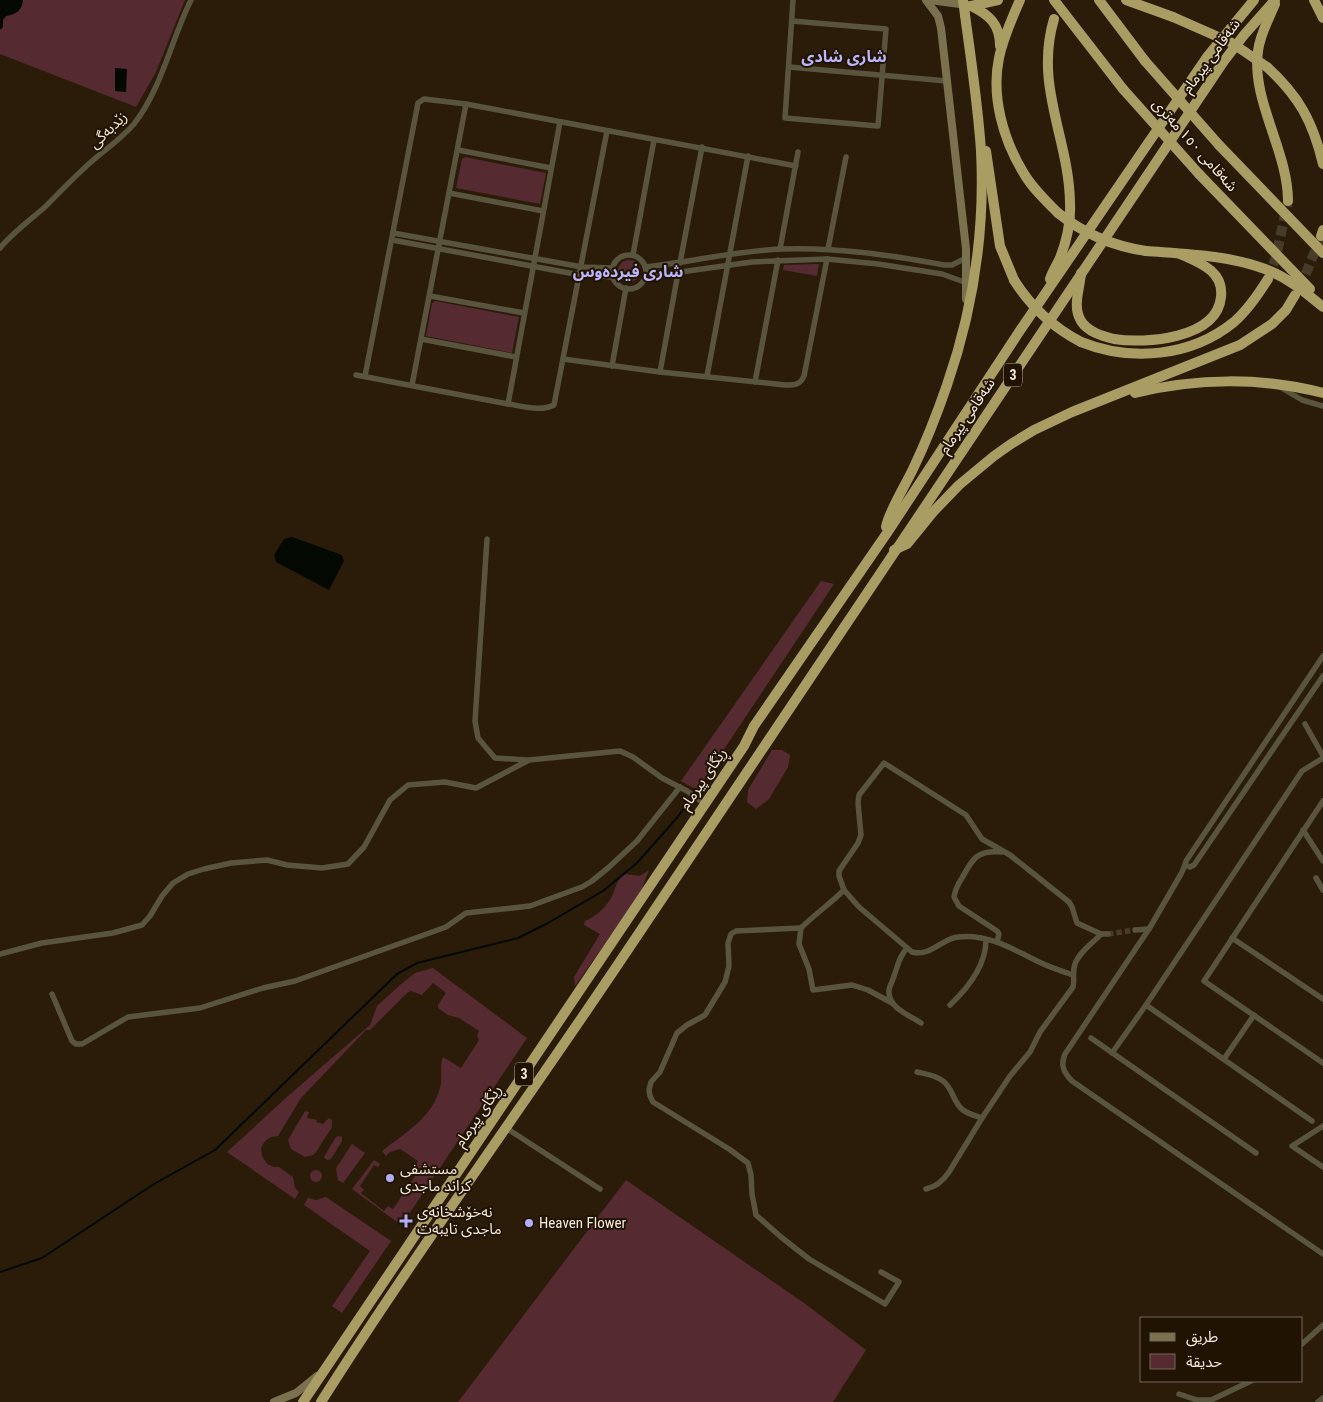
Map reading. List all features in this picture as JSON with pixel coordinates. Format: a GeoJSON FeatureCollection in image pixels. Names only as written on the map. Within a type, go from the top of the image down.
{"type":"FeatureCollection","features":[{"type":"Feature","properties":{"kind":"highway"},"geometry":{"type":"LineString","coordinates":[[967,3],[998,0]]}},
{"type":"Feature","properties":{"kind":"highway"},"geometry":{"type":"LineString","coordinates":[[999,58],[1020,0]]}},
{"type":"Feature","properties":{"kind":"highway","name":"شەقامی ١٥٠ مەتری"},"geometry":{"type":"LineString","coordinates":[[1054,0],[1124,89],[1199,174],[1323,302]]}},
{"type":"Feature","properties":{"kind":"highway","name":"شەقامی ١٥٠ مەتری"},"geometry":{"type":"LineString","coordinates":[[1099,0],[1145,60],[1219,145],[1323,253]]}},
{"type":"Feature","properties":{"kind":"highway"},"geometry":{"type":"LineString","coordinates":[[1126,0],[1232,43],[1267,67],[1287,86],[1298,101],[1315,134],[1323,164]]}},
{"type":"Feature","properties":{"kind":"highway","name":"شەقامی پیرمام"},"geometry":{"type":"LineString","coordinates":[[744,746],[754,726],[886,534],[1019,332],[1207,57],[1254,0]]}},
{"type":"Feature","properties":{"kind":"highway"},"geometry":{"type":"LineString","coordinates":[[1276,0],[1262,35],[1257,65],[1264,103],[1284,174],[1288,201]]}},
{"type":"Feature","properties":{"kind":"highway","name":"شەقامی پیرمام"},"geometry":{"type":"LineString","coordinates":[[756,754],[1224,61],[1244,35],[1276,0]]}},
{"type":"Feature","properties":{"kind":"highway"},"geometry":{"type":"LineString","coordinates":[[967,3],[965,15],[978,111],[986,150],[1000,246],[1014,280],[1027,300],[1043,316],[1061,331],[1092,346],[1126,354],[1157,353],[1189,346],[1219,333],[1236,321],[1252,304],[1268,279]]}},
{"type":"Feature","properties":{"kind":"highway"},"geometry":{"type":"LineString","coordinates":[[967,3],[986,14],[996,24],[999,31],[997,90],[1003,126],[1023,172],[1043,198],[1058,213],[1073,225],[1098,238],[1123,247],[1238,261],[1266,269],[1295,284],[1323,307]]}},
{"type":"Feature","properties":{"kind":"highway"},"geometry":{"type":"LineString","coordinates":[[1048,290],[1051,276],[1065,243],[1070,210],[1069,188],[1048,80],[1049,41],[1054,19]]}},
{"type":"Feature","properties":{"kind":"highway"},"geometry":{"type":"LineString","coordinates":[[886,534],[888,520],[918,458],[947,384],[970,302],[981,212],[978,111]]}},
{"type":"Feature","properties":{"kind":"highway"},"geometry":{"type":"LineString","coordinates":[[1081,271],[1077,301],[1078,313],[1088,329],[1106,337],[1137,342],[1155,341],[1201,326],[1217,312],[1220,302],[1220,285],[1208,267],[1180,254]]}},
{"type":"Feature","properties":{"kind":"highway"},"geometry":{"type":"LineString","coordinates":[[894,551],[907,544],[933,512],[959,485],[994,456],[1034,430],[1072,412],[1240,345],[1272,324],[1286,310],[1296,295]]}},
{"type":"Feature","properties":{"kind":"highway"},"geometry":{"type":"LineString","coordinates":[[1098,403],[1141,392],[1187,384],[1215,382],[1276,385],[1323,393]]}},
{"type":"Feature","properties":{"kind":"highway","name":"ڕێگای پیرمام"},"geometry":{"type":"LineString","coordinates":[[303,1402],[744,746]]}},
{"type":"Feature","properties":{"kind":"highway","name":"ڕێگای پیرمام"},"geometry":{"type":"LineString","coordinates":[[321,1402],[356,1346],[620,960],[756,754]]}},
{"type":"Feature","properties":{"kind":"highway"},"geometry":{"type":"LineString","coordinates":[[389,1273],[400,1281]]}},
{"type":"Feature","properties":{"kind":"street","name":"زێدبەگی"},"geometry":{"type":"LineString","coordinates":[[0,248],[86,166],[120,140],[133,125],[155,89],[182,18],[191,0]]}},
{"type":"Feature","properties":{"kind":"street"},"geometry":{"type":"LineString","coordinates":[[792,21],[886,29],[878,126],[785,118],[788,67],[792,21],[794,0]]}},
{"type":"Feature","properties":{"kind":"street"},"geometry":{"type":"LineString","coordinates":[[926,0],[940,20],[966,258],[965,316]]}},
{"type":"Feature","properties":{"kind":"street"},"geometry":{"type":"LineString","coordinates":[[930,0],[967,3]]}},
{"type":"Feature","properties":{"kind":"street"},"geometry":{"type":"LineString","coordinates":[[788,67],[947,81]]}},
{"type":"Feature","properties":{"kind":"street"},"geometry":{"type":"LineString","coordinates":[[365,376],[418,102],[424,99],[466,104],[796,166]]}},
{"type":"Feature","properties":{"kind":"street"},"geometry":{"type":"LineString","coordinates":[[412,385],[466,104]]}},
{"type":"Feature","properties":{"kind":"street"},"geometry":{"type":"LineString","coordinates":[[508,404],[560,122]]}},
{"type":"Feature","properties":{"kind":"street"},"geometry":{"type":"LineString","coordinates":[[356,375],[508,404],[549,408],[554,405],[607,131]]}},
{"type":"Feature","properties":{"kind":"street"},"geometry":{"type":"LineString","coordinates":[[633,255],[654,140]]}},
{"type":"Feature","properties":{"kind":"street"},"geometry":{"type":"LineString","coordinates":[[680,263],[702,147]]}},
{"type":"Feature","properties":{"kind":"street"},"geometry":{"type":"LineString","coordinates":[[458,150],[551,168]]}},
{"type":"Feature","properties":{"kind":"street"},"geometry":{"type":"LineString","coordinates":[[780,249],[798,152]]}},
{"type":"Feature","properties":{"kind":"street"},"geometry":{"type":"LineString","coordinates":[[707,376],[748,156]]}},
{"type":"Feature","properties":{"kind":"street"},"geometry":{"type":"LineString","coordinates":[[828,249],[846,157]]}},
{"type":"Feature","properties":{"kind":"street"},"geometry":{"type":"LineString","coordinates":[[450,193],[543,211]]}},
{"type":"Feature","properties":{"kind":"street"},"geometry":{"type":"LineString","coordinates":[[393,236],[580,275],[613,277]]}},
{"type":"Feature","properties":{"kind":"street"},"geometry":{"type":"LineString","coordinates":[[440,245],[582,267],[612,268]]}},
{"type":"Feature","properties":{"kind":"street"},"geometry":{"type":"LineString","coordinates":[[645,266],[780,249],[828,249],[872,253],[944,265],[952,265],[966,258]]}},
{"type":"Feature","properties":{"kind":"street"},"geometry":{"type":"LineString","coordinates":[[633,255],[641,260],[645,266],[645,277],[641,284],[636,287],[626,288],[616,282],[613,277],[612,268],[620,258],[633,255]]}},
{"type":"Feature","properties":{"kind":"street"},"geometry":{"type":"LineString","coordinates":[[645,277],[727,265],[778,260],[827,259],[878,264],[942,274],[967,283]]}},
{"type":"Feature","properties":{"kind":"street"},"geometry":{"type":"LineString","coordinates":[[563,359],[660,372],[755,382],[798,384],[802,380],[827,259]]}},
{"type":"Feature","properties":{"kind":"street"},"geometry":{"type":"LineString","coordinates":[[755,382],[778,260]]}},
{"type":"Feature","properties":{"kind":"street"},"geometry":{"type":"LineString","coordinates":[[660,372],[678,273]]}},
{"type":"Feature","properties":{"kind":"street"},"geometry":{"type":"LineString","coordinates":[[612,366],[626,288]]}},
{"type":"Feature","properties":{"kind":"street"},"geometry":{"type":"LineString","coordinates":[[430,296],[524,314]]}},
{"type":"Feature","properties":{"kind":"street"},"geometry":{"type":"LineString","coordinates":[[421,339],[516,357]]}},
{"type":"Feature","properties":{"kind":"street"},"geometry":{"type":"LineString","coordinates":[[1276,385],[1302,400],[1323,406]]}},
{"type":"Feature","properties":{"kind":"street"},"geometry":{"type":"LineString","coordinates":[[487,539],[475,721],[478,738],[495,758],[529,760],[620,751],[633,757],[662,778],[680,787],[705,804]]}},
{"type":"Feature","properties":{"kind":"street"},"geometry":{"type":"LineString","coordinates":[[1323,656],[1186,861],[1181,874],[1149,929],[1065,1054],[1062,1065],[1072,1081],[1323,1254]]}},
{"type":"Feature","properties":{"kind":"street"},"geometry":{"type":"LineString","coordinates":[[1185,865],[1188,867],[1194,866],[1323,676]]}},
{"type":"Feature","properties":{"kind":"street"},"geometry":{"type":"LineString","coordinates":[[1290,706],[1298,713]]}},
{"type":"Feature","properties":{"kind":"street"},"geometry":{"type":"LineString","coordinates":[[1112,1053],[1302,771],[1323,757],[1306,724]]}},
{"type":"Feature","properties":{"kind":"street"},"geometry":{"type":"LineString","coordinates":[[0,954],[42,943],[113,933],[142,925],[173,882],[188,874],[204,869],[268,860],[287,865],[322,868],[348,864],[364,847],[390,800],[408,785],[445,782],[476,788],[529,760]]}},
{"type":"Feature","properties":{"kind":"street"},"geometry":{"type":"LineString","coordinates":[[926,1189],[933,1188],[943,1181],[1010,1076],[1030,1052],[1040,1032],[1072,988],[1078,956],[1104,934],[1077,923],[1072,907],[1068,902],[1004,852],[982,839],[966,815],[884,763],[859,795],[861,836],[839,871],[844,890],[859,907],[907,948],[918,953],[958,937],[986,940],[997,942],[1073,976]]}},
{"type":"Feature","properties":{"kind":"street"},"geometry":{"type":"LineString","coordinates":[[52,994],[72,1041],[76,1044],[82,1044],[128,1017],[200,1008],[263,988],[295,981],[446,927],[466,913],[522,908],[538,904],[573,891],[592,881],[636,841],[680,787]]}},
{"type":"Feature","properties":{"kind":"street"},"geometry":{"type":"LineString","coordinates":[[1323,801],[1204,981],[1323,1063]]}},
{"type":"Feature","properties":{"kind":"street"},"geometry":{"type":"LineString","coordinates":[[1223,805],[1231,811]]}},
{"type":"Feature","properties":{"kind":"street"},"geometry":{"type":"LineString","coordinates":[[1303,830],[1323,860]]}},
{"type":"Feature","properties":{"kind":"street"},"geometry":{"type":"LineString","coordinates":[[997,942],[999,934],[997,930],[959,906],[954,897],[955,890],[973,858],[982,853],[992,851],[1004,852]]}},
{"type":"Feature","properties":{"kind":"street"},"geometry":{"type":"LineString","coordinates":[[1316,878],[1323,890]]}},
{"type":"Feature","properties":{"kind":"street"},"geometry":{"type":"LineString","coordinates":[[844,890],[801,928],[799,944],[809,969],[813,990],[852,985],[868,990],[892,1003],[895,1007],[921,1023]]}},
{"type":"Feature","properties":{"kind":"street"},"geometry":{"type":"LineString","coordinates":[[801,928],[736,931],[731,934],[728,943],[729,966],[721,988],[705,1015],[686,1025],[677,1033],[660,1072],[651,1082],[650,1096],[654,1102],[729,1149],[748,1164],[756,1215],[781,1238],[809,1258],[885,1304],[899,1282],[881,1272]]}},
{"type":"Feature","properties":{"kind":"street"},"geometry":{"type":"LineString","coordinates":[[1135,930],[1149,929]]}},
{"type":"Feature","properties":{"kind":"street"},"geometry":{"type":"LineString","coordinates":[[1232,938],[1323,1000]]}},
{"type":"Feature","properties":{"kind":"street"},"geometry":{"type":"LineString","coordinates":[[950,1006],[970,986],[985,956],[986,940]]}},
{"type":"Feature","properties":{"kind":"street"},"geometry":{"type":"LineString","coordinates":[[892,1003],[889,990],[901,955],[907,948]]}},
{"type":"Feature","properties":{"kind":"street"},"geometry":{"type":"LineString","coordinates":[[1146,1005],[1312,1120]]}},
{"type":"Feature","properties":{"kind":"street"},"geometry":{"type":"LineString","coordinates":[[1224,1059],[1254,1015]]}},
{"type":"Feature","properties":{"kind":"street"},"geometry":{"type":"LineString","coordinates":[[1091,1038],[1256,1153]]}},
{"type":"Feature","properties":{"kind":"street"},"geometry":{"type":"LineString","coordinates":[[916,1072],[935,1076],[944,1081],[961,1108],[982,1118]]}},
{"type":"Feature","properties":{"kind":"street"},"geometry":{"type":"LineString","coordinates":[[1323,1126],[1292,1146],[1323,1167]]}},
{"type":"Feature","properties":{"kind":"street"},"geometry":{"type":"LineString","coordinates":[[506,1128],[600,1189]]}},
{"type":"Feature","properties":{"kind":"street"},"geometry":{"type":"LineString","coordinates":[[1303,1343],[1322,1327]]}},
{"type":"Feature","properties":{"kind":"street"},"geometry":{"type":"LineString","coordinates":[[274,1402],[296,1393],[325,1368]]}},
{"type":"Feature","properties":{"kind":"street"},"geometry":{"type":"LineString","coordinates":[[1184,1402],[1179,1394],[1197,1400],[1210,1401],[1249,1382]]}},
{"type":"Feature","properties":{"kind":"street"},"geometry":{"type":"LineString","coordinates":[[1318,1402],[1323,1398]]}},
{"type":"Feature","properties":{"kind":"green space"},"geometry":{"type":"Polygon","coordinates":[[[0,0],[185,0],[156,72],[136,107],[0,54],[0,0]]]}},
{"type":"Feature","properties":{"kind":"green space"},"geometry":{"type":"Polygon","coordinates":[[[465,157],[546,173],[540,204],[456,188],[462,159],[465,157]]]}},
{"type":"Feature","properties":{"kind":"green space"},"geometry":{"type":"Polygon","coordinates":[[[629,260],[639,267],[640,271],[633,281],[629,282],[619,275],[618,271],[625,261],[629,260]]]}},
{"type":"Feature","properties":{"kind":"green space"},"geometry":{"type":"Polygon","coordinates":[[[819,264],[817,276],[783,270],[784,265],[819,264]]]}},
{"type":"Feature","properties":{"kind":"green space"},"geometry":{"type":"Polygon","coordinates":[[[435,301],[519,317],[512,353],[426,336],[432,303],[435,301]]]}},
{"type":"Feature","properties":{"kind":"green space"},"geometry":{"type":"Polygon","coordinates":[[[821,581],[834,584],[697,790],[681,781],[821,581]]]}},
{"type":"Feature","properties":{"kind":"green space"},"geometry":{"type":"Polygon","coordinates":[[[772,750],[782,750],[790,755],[788,767],[769,799],[756,809],[747,802],[748,790],[772,750]]]}},
{"type":"Feature","properties":{"kind":"green space"},"geometry":{"type":"Polygon","coordinates":[[[649,870],[640,894],[575,986],[574,977],[600,934],[584,925],[585,921],[605,906],[611,898],[618,881],[625,874],[640,876],[649,870]]]}},
{"type":"Feature","properties":{"kind":"green space"},"geometry":{"type":"Polygon","coordinates":[[[433,968],[527,1038],[405,1220],[401,1217],[397,1222],[352,1189],[374,1160],[380,1164],[378,1167],[374,1165],[360,1186],[364,1190],[361,1193],[384,1211],[388,1206],[393,1209],[419,1170],[415,1166],[418,1161],[400,1149],[390,1152],[386,1156],[382,1151],[417,1124],[431,1108],[440,1088],[443,1057],[461,1068],[479,1040],[477,1036],[479,1031],[459,1018],[448,1015],[438,1008],[446,993],[433,983],[422,995],[411,991],[407,993],[370,1030],[366,1030],[301,1098],[278,1136],[271,1137],[265,1141],[261,1148],[262,1156],[267,1164],[279,1167],[293,1177],[295,1188],[299,1192],[295,1199],[227,1152],[370,1025],[377,1006],[400,985],[415,973],[433,968]]]}},
{"type":"Feature","properties":{"kind":"green space"},"geometry":{"type":"Polygon","coordinates":[[[305,1111],[309,1112],[307,1118],[317,1120],[316,1122],[323,1124],[329,1118],[332,1120],[332,1127],[316,1152],[305,1157],[291,1149],[288,1140],[305,1111]]]}},
{"type":"Feature","properties":{"kind":"green space"},"geometry":{"type":"Polygon","coordinates":[[[338,1136],[342,1137],[342,1141],[331,1159],[327,1160],[324,1157],[338,1136]]]}},
{"type":"Feature","properties":{"kind":"green space"},"geometry":{"type":"Polygon","coordinates":[[[352,1144],[365,1153],[343,1183],[338,1180],[336,1168],[352,1144]]]}},
{"type":"Feature","properties":{"kind":"green space"},"geometry":{"type":"Polygon","coordinates":[[[314,1170],[318,1170],[322,1176],[318,1182],[314,1182],[310,1178],[310,1174],[314,1170]]]}},
{"type":"Feature","properties":{"kind":"green space"},"geometry":{"type":"Polygon","coordinates":[[[626,1180],[804,1303],[866,1350],[833,1402],[458,1402],[626,1180]]]}},
{"type":"Feature","properties":{"kind":"green space"},"geometry":{"type":"Polygon","coordinates":[[[326,1197],[391,1241],[342,1313],[332,1306],[370,1251],[304,1205],[308,1198],[316,1200],[326,1197]]]}},
{"type":"Feature","properties":{"kind":"shaded area"},"geometry":{"type":"Polygon","coordinates":[[[0,0],[23,0],[18,11],[6,16],[3,20],[3,27],[0,30],[0,0]]]}},
{"type":"Feature","properties":{"kind":"shaded area"},"geometry":{"type":"Polygon","coordinates":[[[115,68],[127,69],[126,92],[115,91],[115,68]]]}},
{"type":"Feature","properties":{"kind":"shaded area"},"geometry":{"type":"Polygon","coordinates":[[[292,537],[342,555],[344,561],[329,590],[276,562],[274,555],[284,539],[292,537]]]}},
{"type":"Feature","properties":{"kind":"waterway"},"geometry":{"type":"LineString","coordinates":[[0,1272],[42,1258],[154,1184],[215,1150],[397,974],[417,963],[518,938],[603,891],[637,863],[689,802]]}},
{"type":"Feature","properties":{"kind":"tunnel"},"geometry":{"type":"LineString","coordinates":[[1268,279],[1276,257],[1288,201]]}},
{"type":"Feature","properties":{"kind":"tunnel"},"geometry":{"type":"LineString","coordinates":[[1300,288],[1320,239]]}},
{"type":"Feature","properties":{"kind":"tunnel"},"geometry":{"type":"LineString","coordinates":[[1108,934],[1135,930]]}},
{"type":"Feature","properties":{"kind":"place","name":"مستشفی کراند ماجدی"},"geometry":{"type":"Point","coordinates":[390,1178]}},
{"type":"Feature","properties":{"kind":"place","name":"نەخۆشخانەی ماجدی تایبەت"},"geometry":{"type":"Point","coordinates":[406,1221]}},
{"type":"Feature","properties":{"kind":"place","name":"Heaven Flower"},"geometry":{"type":"Point","coordinates":[529,1223]}},
{"type":"Feature","properties":{"kind":"district","name":"شاری شادی"},"geometry":{"type":"Point","coordinates":[844,56]}},
{"type":"Feature","properties":{"kind":"district","name":"شاری فیردەوس"},"geometry":{"type":"Point","coordinates":[628,271]}}]}
